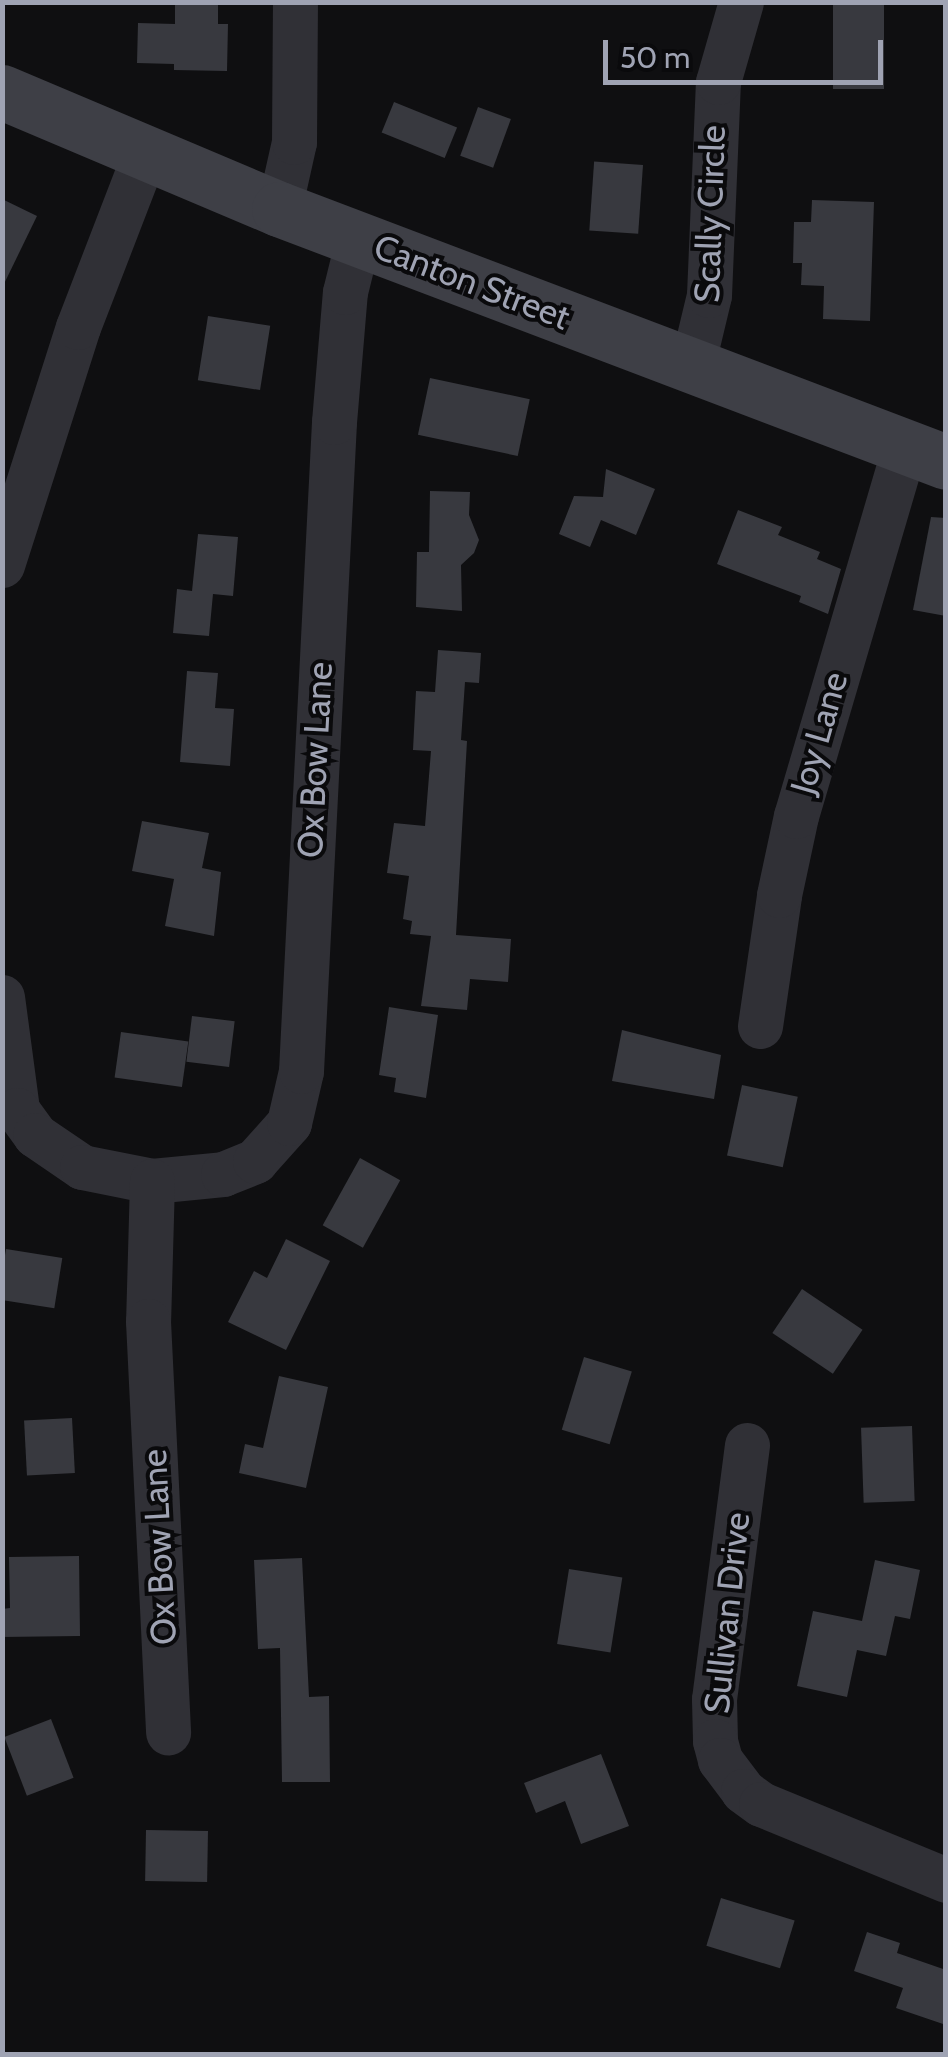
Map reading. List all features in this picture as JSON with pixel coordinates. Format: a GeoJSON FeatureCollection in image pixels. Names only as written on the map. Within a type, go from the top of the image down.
{"type":"FeatureCollection","features":[{"type":"Feature","properties":{"kind":"street"},"geometry":{"type":"LineString","coordinates":[[280,209],[294,142],[295,2]]}},
{"type":"Feature","properties":{"kind":"street","name":"Scally Circle"},"geometry":{"type":"LineString","coordinates":[[692,366],[710,295],[718,82],[742,2]]}},
{"type":"Feature","properties":{"kind":"street","name":"Canton Street"},"geometry":{"type":"LineString","coordinates":[[2,92],[280,209],[925,454]]}},
{"type":"Feature","properties":{"kind":"street"},"geometry":{"type":"LineString","coordinates":[[2,565],[78,327],[145,153]]}},
{"type":"Feature","properties":{"kind":"street","name":"Ox Bow Lane"},"geometry":{"type":"LineString","coordinates":[[2,997],[9,1076],[25,1124],[48,1146],[82,1167],[152,1181],[223,1174],[255,1161],[290,1123],[300,1091],[344,292],[358,239]]}},
{"type":"Feature","properties":{"kind":"street","name":"Joy Lane"},"geometry":{"type":"LineString","coordinates":[[760,1026],[778,895],[796,816],[925,454]]}},
{"type":"Feature","properties":{"kind":"street","name":"Ox Bow Lane"},"geometry":{"type":"LineString","coordinates":[[152,1181],[147,1291],[168,1733]]}},
{"type":"Feature","properties":{"kind":"street","name":"Sullivan Drive"},"geometry":{"type":"LineString","coordinates":[[747,1445],[714,1699],[714,1742],[720,1760],[730,1776],[761,1804],[946,1880]]}},
{"type":"Feature","properties":{"kind":"building"},"geometry":{"type":"Polygon","coordinates":[[[175,2],[218,2],[218,24],[228,24],[227,71],[174,70],[174,64],[137,63],[138,23],[175,24],[175,2]]]}},
{"type":"Feature","properties":{"kind":"building"},"geometry":{"type":"Polygon","coordinates":[[[833,2],[884,2],[884,89],[833,89],[833,2]]]}},
{"type":"Feature","properties":{"kind":"building"},"geometry":{"type":"Polygon","coordinates":[[[394,102],[457,127],[445,158],[382,133],[394,102]]]}},
{"type":"Feature","properties":{"kind":"building"},"geometry":{"type":"Polygon","coordinates":[[[478,107],[511,119],[493,168],[460,156],[478,107]]]}},
{"type":"Feature","properties":{"kind":"building"},"geometry":{"type":"Polygon","coordinates":[[[594,162],[643,165],[638,234],[589,230],[594,162]]]}},
{"type":"Feature","properties":{"kind":"building"},"geometry":{"type":"Polygon","coordinates":[[[2,199],[37,216],[2,288],[2,199]]]}},
{"type":"Feature","properties":{"kind":"building"},"geometry":{"type":"Polygon","coordinates":[[[812,200],[874,202],[870,321],[823,319],[824,286],[801,285],[802,263],[793,263],[794,222],[811,222],[812,200]]]}},
{"type":"Feature","properties":{"kind":"building"},"geometry":{"type":"Polygon","coordinates":[[[208,316],[270,326],[260,390],[198,380],[208,316]]]}},
{"type":"Feature","properties":{"kind":"building"},"geometry":{"type":"Polygon","coordinates":[[[430,378],[530,399],[518,456],[418,435],[430,378]]]}},
{"type":"Feature","properties":{"kind":"building"},"geometry":{"type":"Polygon","coordinates":[[[606,469],[655,489],[636,535],[601,520],[590,547],[559,534],[574,496],[603,497],[606,469]]]}},
{"type":"Feature","properties":{"kind":"building"},"geometry":{"type":"Polygon","coordinates":[[[430,491],[470,492],[469,515],[479,540],[474,553],[461,565],[462,611],[416,607],[417,552],[429,552],[430,491]]]}},
{"type":"Feature","properties":{"kind":"building"},"geometry":{"type":"Polygon","coordinates":[[[738,510],[782,527],[778,535],[820,552],[817,559],[841,569],[828,614],[799,602],[801,596],[717,564],[738,510]]]}},
{"type":"Feature","properties":{"kind":"building"},"geometry":{"type":"Polygon","coordinates":[[[931,517],[946,518],[946,616],[913,610],[931,517]]]}},
{"type":"Feature","properties":{"kind":"building"},"geometry":{"type":"Polygon","coordinates":[[[198,534],[238,537],[233,596],[213,594],[209,636],[173,633],[177,589],[192,591],[198,534]]]}},
{"type":"Feature","properties":{"kind":"building"},"geometry":{"type":"Polygon","coordinates":[[[438,650],[481,653],[479,683],[465,682],[461,740],[467,741],[456,935],[511,939],[508,982],[470,979],[467,1010],[421,1006],[431,936],[410,934],[412,921],[403,919],[409,876],[387,873],[394,823],[425,826],[431,751],[413,750],[416,691],[435,692],[438,650]]]}},
{"type":"Feature","properties":{"kind":"building"},"geometry":{"type":"Polygon","coordinates":[[[187,671],[218,673],[215,708],[234,709],[230,766],[180,762],[187,671]]]}},
{"type":"Feature","properties":{"kind":"building"},"geometry":{"type":"Polygon","coordinates":[[[142,821],[209,833],[202,868],[221,872],[214,936],[165,926],[174,879],[132,871],[142,821]]]}},
{"type":"Feature","properties":{"kind":"building"},"geometry":{"type":"Polygon","coordinates":[[[389,1007],[438,1015],[426,1098],[394,1092],[396,1078],[379,1075],[389,1007]]]}},
{"type":"Feature","properties":{"kind":"building"},"geometry":{"type":"Polygon","coordinates":[[[192,1016],[235,1021],[229,1067],[186,1062],[192,1016]]]}},
{"type":"Feature","properties":{"kind":"building"},"geometry":{"type":"Polygon","coordinates":[[[622,1030],[721,1055],[714,1099],[612,1081],[622,1030]]]}},
{"type":"Feature","properties":{"kind":"building"},"geometry":{"type":"Polygon","coordinates":[[[121,1032],[188,1041],[182,1087],[115,1078],[121,1032]]]}},
{"type":"Feature","properties":{"kind":"building"},"geometry":{"type":"Polygon","coordinates":[[[742,1085],[798,1097],[783,1167],[727,1155],[742,1085]]]}},
{"type":"Feature","properties":{"kind":"building"},"geometry":{"type":"Polygon","coordinates":[[[360,1158],[400,1180],[363,1248],[323,1225],[360,1158]]]}},
{"type":"Feature","properties":{"kind":"building"},"geometry":{"type":"Polygon","coordinates":[[[286,1239],[330,1261],[286,1350],[228,1322],[254,1271],[267,1278],[286,1239]]]}},
{"type":"Feature","properties":{"kind":"building"},"geometry":{"type":"Polygon","coordinates":[[[6,1249],[62,1258],[54,1308],[2,1300],[6,1249]]]}},
{"type":"Feature","properties":{"kind":"building"},"geometry":{"type":"Polygon","coordinates":[[[802,1289],[863,1330],[833,1374],[772,1333],[802,1289]]]}},
{"type":"Feature","properties":{"kind":"building"},"geometry":{"type":"Polygon","coordinates":[[[584,1357],[632,1372],[610,1444],[562,1430],[584,1357]]]}},
{"type":"Feature","properties":{"kind":"building"},"geometry":{"type":"Polygon","coordinates":[[[279,1376],[328,1387],[306,1488],[239,1473],[245,1444],[263,1448],[279,1376]]]}},
{"type":"Feature","properties":{"kind":"building"},"geometry":{"type":"Polygon","coordinates":[[[72,1418],[75,1473],[27,1475],[24,1421],[72,1418]]]}},
{"type":"Feature","properties":{"kind":"building"},"geometry":{"type":"Polygon","coordinates":[[[912,1426],[915,1501],[864,1503],[861,1428],[912,1426]]]}},
{"type":"Feature","properties":{"kind":"building"},"geometry":{"type":"Polygon","coordinates":[[[79,1556],[80,1636],[2,1637],[2,1609],[10,1608],[9,1557],[79,1556]]]}},
{"type":"Feature","properties":{"kind":"building"},"geometry":{"type":"Polygon","coordinates":[[[302,1558],[309,1697],[329,1696],[330,1782],[282,1782],[280,1648],[258,1649],[254,1560],[302,1558]]]}},
{"type":"Feature","properties":{"kind":"building"},"geometry":{"type":"Polygon","coordinates":[[[875,1560],[920,1570],[910,1619],[895,1616],[886,1656],[857,1650],[847,1697],[797,1686],[813,1611],[862,1621],[875,1560]]]}},
{"type":"Feature","properties":{"kind":"building"},"geometry":{"type":"Polygon","coordinates":[[[569,1569],[622,1577],[610,1653],[557,1644],[569,1569]]]}},
{"type":"Feature","properties":{"kind":"building"},"geometry":{"type":"Polygon","coordinates":[[[51,1719],[74,1778],[27,1796],[4,1737],[51,1719]]]}},
{"type":"Feature","properties":{"kind":"building"},"geometry":{"type":"Polygon","coordinates":[[[601,1754],[629,1826],[581,1844],[565,1801],[536,1813],[524,1783],[601,1754]]]}},
{"type":"Feature","properties":{"kind":"building"},"geometry":{"type":"Polygon","coordinates":[[[146,1830],[208,1831],[207,1882],[145,1881],[146,1830]]]}},
{"type":"Feature","properties":{"kind":"building"},"geometry":{"type":"Polygon","coordinates":[[[721,1898],[795,1921],[780,1968],[706,1946],[721,1898]]]}},
{"type":"Feature","properties":{"kind":"building"},"geometry":{"type":"Polygon","coordinates":[[[867,1932],[900,1943],[897,1953],[946,1970],[946,2025],[896,2008],[903,1988],[854,1971],[867,1932]]]}}]}
